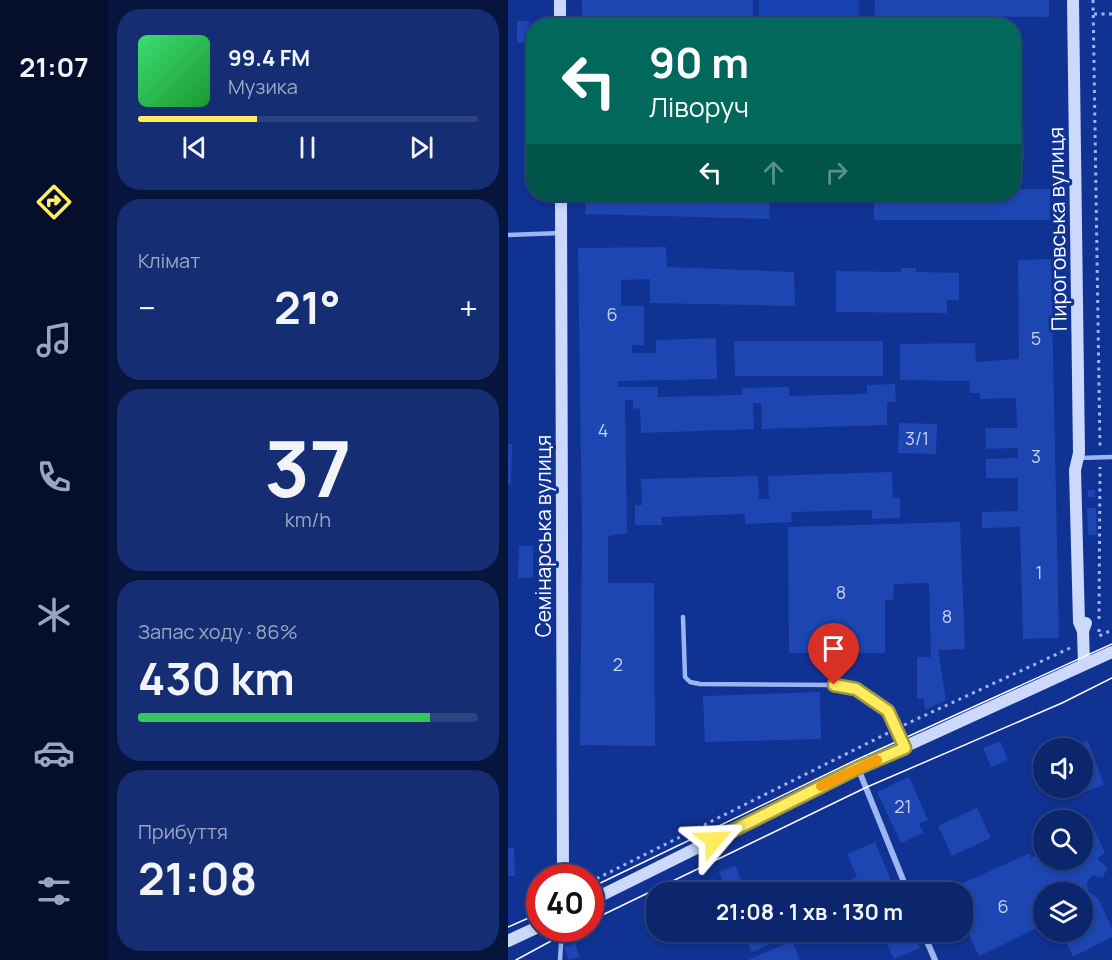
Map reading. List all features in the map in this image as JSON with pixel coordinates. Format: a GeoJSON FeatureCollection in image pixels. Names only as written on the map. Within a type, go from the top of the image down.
{"type":"FeatureCollection","features":[{"type":"Feature","properties":{"kind":"street"},"geometry":{"type":"LineString","coordinates":[[560,0],[560,18]]}},
{"type":"Feature","properties":{"kind":"street","name":"Пироговська вулиця"},"geometry":{"type":"LineString","coordinates":[[1073,0],[1079,458],[1083,470],[1086,622],[1083,631],[1084,663]]}},
{"type":"Feature","properties":{"kind":"street","name":"Семінарська вулиця"},"geometry":{"type":"LineString","coordinates":[[561,201],[563,864]]}},
{"type":"Feature","properties":{"kind":"street"},"geometry":{"type":"LineString","coordinates":[[604,894],[858,768],[1111,652]]}},
{"type":"Feature","properties":{"kind":"street"},"geometry":{"type":"LineString","coordinates":[[858,768],[904,882]]}},
{"type":"Feature","properties":{"kind":"street"},"geometry":{"type":"LineString","coordinates":[[508,941],[526,933]]}},
{"type":"Feature","properties":{"kind":"street"},"geometry":{"type":"LineString","coordinates":[[927,942],[935,960]]}},
{"type":"Feature","properties":{"kind":"lane"},"geometry":{"type":"LineString","coordinates":[[508,235],[561,233]]}},
{"type":"Feature","properties":{"kind":"lane"},"geometry":{"type":"LineString","coordinates":[[1079,458],[1111,457]]}},
{"type":"Feature","properties":{"kind":"lane"},"geometry":{"type":"LineString","coordinates":[[684,617],[685,677],[690,682],[834,685],[856,689],[888,711],[905,748]]}},
{"type":"Feature","properties":{"kind":"lane"},"geometry":{"type":"LineString","coordinates":[[560,960],[561,942]]}},
{"type":"Feature","properties":{"kind":"path"},"geometry":{"type":"LineString","coordinates":[[1093,0],[1100,457],[1099,636],[1111,630]]}},
{"type":"Feature","properties":{"kind":"path"},"geometry":{"type":"LineString","coordinates":[[1094,14],[1111,14]]}},
{"type":"Feature","properties":{"kind":"path"},"geometry":{"type":"LineString","coordinates":[[604,875],[896,729],[1073,647]]}},
{"type":"Feature","properties":{"kind":"shaded area"},"geometry":{"type":"Polygon","coordinates":[[[759,0],[859,0],[859,18],[759,18],[759,0]]]}},
{"type":"Feature","properties":{"kind":"building"},"geometry":{"type":"Polygon","coordinates":[[[582,0],[753,0],[753,18],[613,16],[613,18],[582,18],[582,0]]]}},
{"type":"Feature","properties":{"kind":"building"},"geometry":{"type":"Polygon","coordinates":[[[875,0],[1049,0],[1049,17],[897,16],[897,18],[874,18],[875,0]]]}},
{"type":"Feature","properties":{"kind":"building"},"geometry":{"type":"Polygon","coordinates":[[[517,21],[526,21],[526,43],[517,43],[517,21]]]}},
{"type":"Feature","properties":{"kind":"building"},"geometry":{"type":"Polygon","coordinates":[[[1021,44],[1024,159],[1021,159],[1021,44]]]}},
{"type":"Feature","properties":{"kind":"building"},"geometry":{"type":"Polygon","coordinates":[[[1021,189],[1050,189],[1050,220],[874,220],[874,201],[1021,201],[1021,189]]]}},
{"type":"Feature","properties":{"kind":"building"},"geometry":{"type":"Polygon","coordinates":[[[586,201],[770,201],[769,219],[585,214],[586,201]]]}},
{"type":"Feature","properties":{"kind":"building"},"geometry":{"type":"Polygon","coordinates":[[[666,247],[667,267],[794,272],[795,306],[650,303],[650,279],[621,280],[621,306],[644,306],[644,345],[632,345],[632,353],[656,353],[656,340],[716,338],[717,379],[618,381],[618,387],[658,387],[658,397],[742,395],[742,388],[789,387],[789,396],[867,394],[867,385],[895,384],[896,402],[887,402],[887,425],[762,429],[761,403],[753,403],[754,429],[641,433],[640,408],[633,409],[633,400],[625,400],[627,533],[608,536],[608,583],[654,583],[655,746],[580,745],[582,534],[578,248],[666,247]]]}},
{"type":"Feature","properties":{"kind":"building"},"geometry":{"type":"Polygon","coordinates":[[[1051,259],[1059,638],[1023,639],[1020,527],[982,528],[982,512],[1018,511],[1018,478],[986,478],[986,459],[1018,458],[1018,448],[986,449],[985,428],[1017,428],[1016,398],[980,399],[980,393],[970,393],[969,381],[900,380],[900,344],[975,343],[976,362],[1019,359],[1018,260],[1051,259]]]}},
{"type":"Feature","properties":{"kind":"building"},"geometry":{"type":"Polygon","coordinates":[[[901,268],[916,268],[916,272],[959,273],[959,300],[947,300],[947,313],[836,312],[836,271],[901,272],[901,268]]]}},
{"type":"Feature","properties":{"kind":"building"},"geometry":{"type":"Polygon","coordinates":[[[734,341],[883,341],[883,376],[735,376],[734,341]]]}},
{"type":"Feature","properties":{"kind":"building"},"geometry":{"type":"Polygon","coordinates":[[[899,423],[937,424],[936,454],[898,453],[899,423]]]}},
{"type":"Feature","properties":{"kind":"building"},"geometry":{"type":"Polygon","coordinates":[[[508,444],[512,444],[511,485],[508,485],[508,444]]]}},
{"type":"Feature","properties":{"kind":"building"},"geometry":{"type":"Polygon","coordinates":[[[892,472],[893,498],[900,498],[900,518],[872,519],[872,510],[791,512],[792,522],[745,524],[745,514],[661,517],[662,525],[635,525],[635,505],[642,505],[641,479],[758,476],[759,499],[769,499],[768,476],[892,472]]]}},
{"type":"Feature","properties":{"kind":"building"},"geometry":{"type":"Polygon","coordinates":[[[1088,490],[1095,490],[1095,497],[1088,497],[1088,490]]]}},
{"type":"Feature","properties":{"kind":"building"},"geometry":{"type":"Polygon","coordinates":[[[1087,508],[1096,508],[1097,535],[1088,535],[1087,508]]]}},
{"type":"Feature","properties":{"kind":"building"},"geometry":{"type":"Polygon","coordinates":[[[960,522],[965,649],[938,650],[946,700],[925,710],[924,698],[917,699],[917,657],[931,657],[929,583],[894,584],[893,600],[885,600],[885,653],[789,653],[788,527],[960,522]]]}},
{"type":"Feature","properties":{"kind":"building"},"geometry":{"type":"Polygon","coordinates":[[[519,546],[533,546],[533,578],[518,578],[519,546]]]}},
{"type":"Feature","properties":{"kind":"building"},"geometry":{"type":"Polygon","coordinates":[[[820,692],[821,739],[705,742],[703,696],[820,692]]]}},
{"type":"Feature","properties":{"kind":"building"},"geometry":{"type":"Polygon","coordinates":[[[1000,741],[1008,760],[991,767],[983,748],[1000,741]]]}},
{"type":"Feature","properties":{"kind":"building"},"geometry":{"type":"Polygon","coordinates":[[[1093,755],[1104,785],[1093,789],[1093,755]]]}},
{"type":"Feature","properties":{"kind":"building"},"geometry":{"type":"Polygon","coordinates":[[[909,777],[928,820],[919,824],[924,833],[901,843],[877,792],[909,777]]]}},
{"type":"Feature","properties":{"kind":"building"},"geometry":{"type":"Polygon","coordinates":[[[977,808],[991,838],[952,856],[938,826],[977,808]]]}},
{"type":"Feature","properties":{"kind":"building"},"geometry":{"type":"Polygon","coordinates":[[[1095,831],[1105,853],[1097,858],[1107,868],[1103,878],[1092,875],[1087,882],[1033,882],[1033,930],[979,956],[973,942],[973,882],[966,882],[1030,853],[1031,858],[1033,857],[1033,870],[1093,870],[1093,832],[1095,831]]]}},
{"type":"Feature","properties":{"kind":"building"},"geometry":{"type":"Polygon","coordinates":[[[875,842],[892,882],[844,882],[857,877],[847,854],[875,842]]]}},
{"type":"Feature","properties":{"kind":"building"},"geometry":{"type":"Polygon","coordinates":[[[508,848],[514,848],[515,876],[508,876],[508,848]]]}},
{"type":"Feature","properties":{"kind":"building"},"geometry":{"type":"Polygon","coordinates":[[[735,866],[742,882],[723,882],[719,872],[735,866]]]}},
{"type":"Feature","properties":{"kind":"building"},"geometry":{"type":"Polygon","coordinates":[[[1093,894],[1098,898],[1112,928],[1112,937],[1073,957],[1066,942],[1093,942],[1093,894]]]}},
{"type":"Feature","properties":{"kind":"building"},"geometry":{"type":"Polygon","coordinates":[[[748,942],[767,942],[768,945],[752,952],[748,942]]]}},
{"type":"Feature","properties":{"kind":"building"},"geometry":{"type":"Polygon","coordinates":[[[792,942],[800,960],[748,960],[792,942]]]}},
{"type":"Feature","properties":{"kind":"building"},"geometry":{"type":"Polygon","coordinates":[[[886,942],[917,942],[920,948],[894,959],[886,942]]]}},
{"type":"Feature","properties":{"kind":"building"},"geometry":{"type":"Polygon","coordinates":[[[575,943],[580,957],[569,960],[564,947],[575,943]]]}},
{"type":"Feature","properties":{"kind":"tram line"},"geometry":{"type":"LineString","coordinates":[[604,881],[856,760],[1112,644]]}},
{"type":"Feature","properties":{"kind":"tram line"},"geometry":{"type":"LineString","coordinates":[[604,914],[867,787],[1062,703],[1112,678]]}},
{"type":"Feature","properties":{"kind":"tram line"},"geometry":{"type":"LineString","coordinates":[[508,927],[526,919]]}},
{"type":"Feature","properties":{"kind":"tram line"},"geometry":{"type":"LineString","coordinates":[[516,960],[549,942]]}},
{"type":"Feature","properties":{"kind":"slow traffic"},"geometry":{"type":"LineString","coordinates":[[821,786],[877,760]]}},
{"type":"Feature","properties":{"kind":"route"},"geometry":{"type":"LineString","coordinates":[[714,840],[858,768],[905,748],[888,711],[856,689],[834,685]]}}]}
